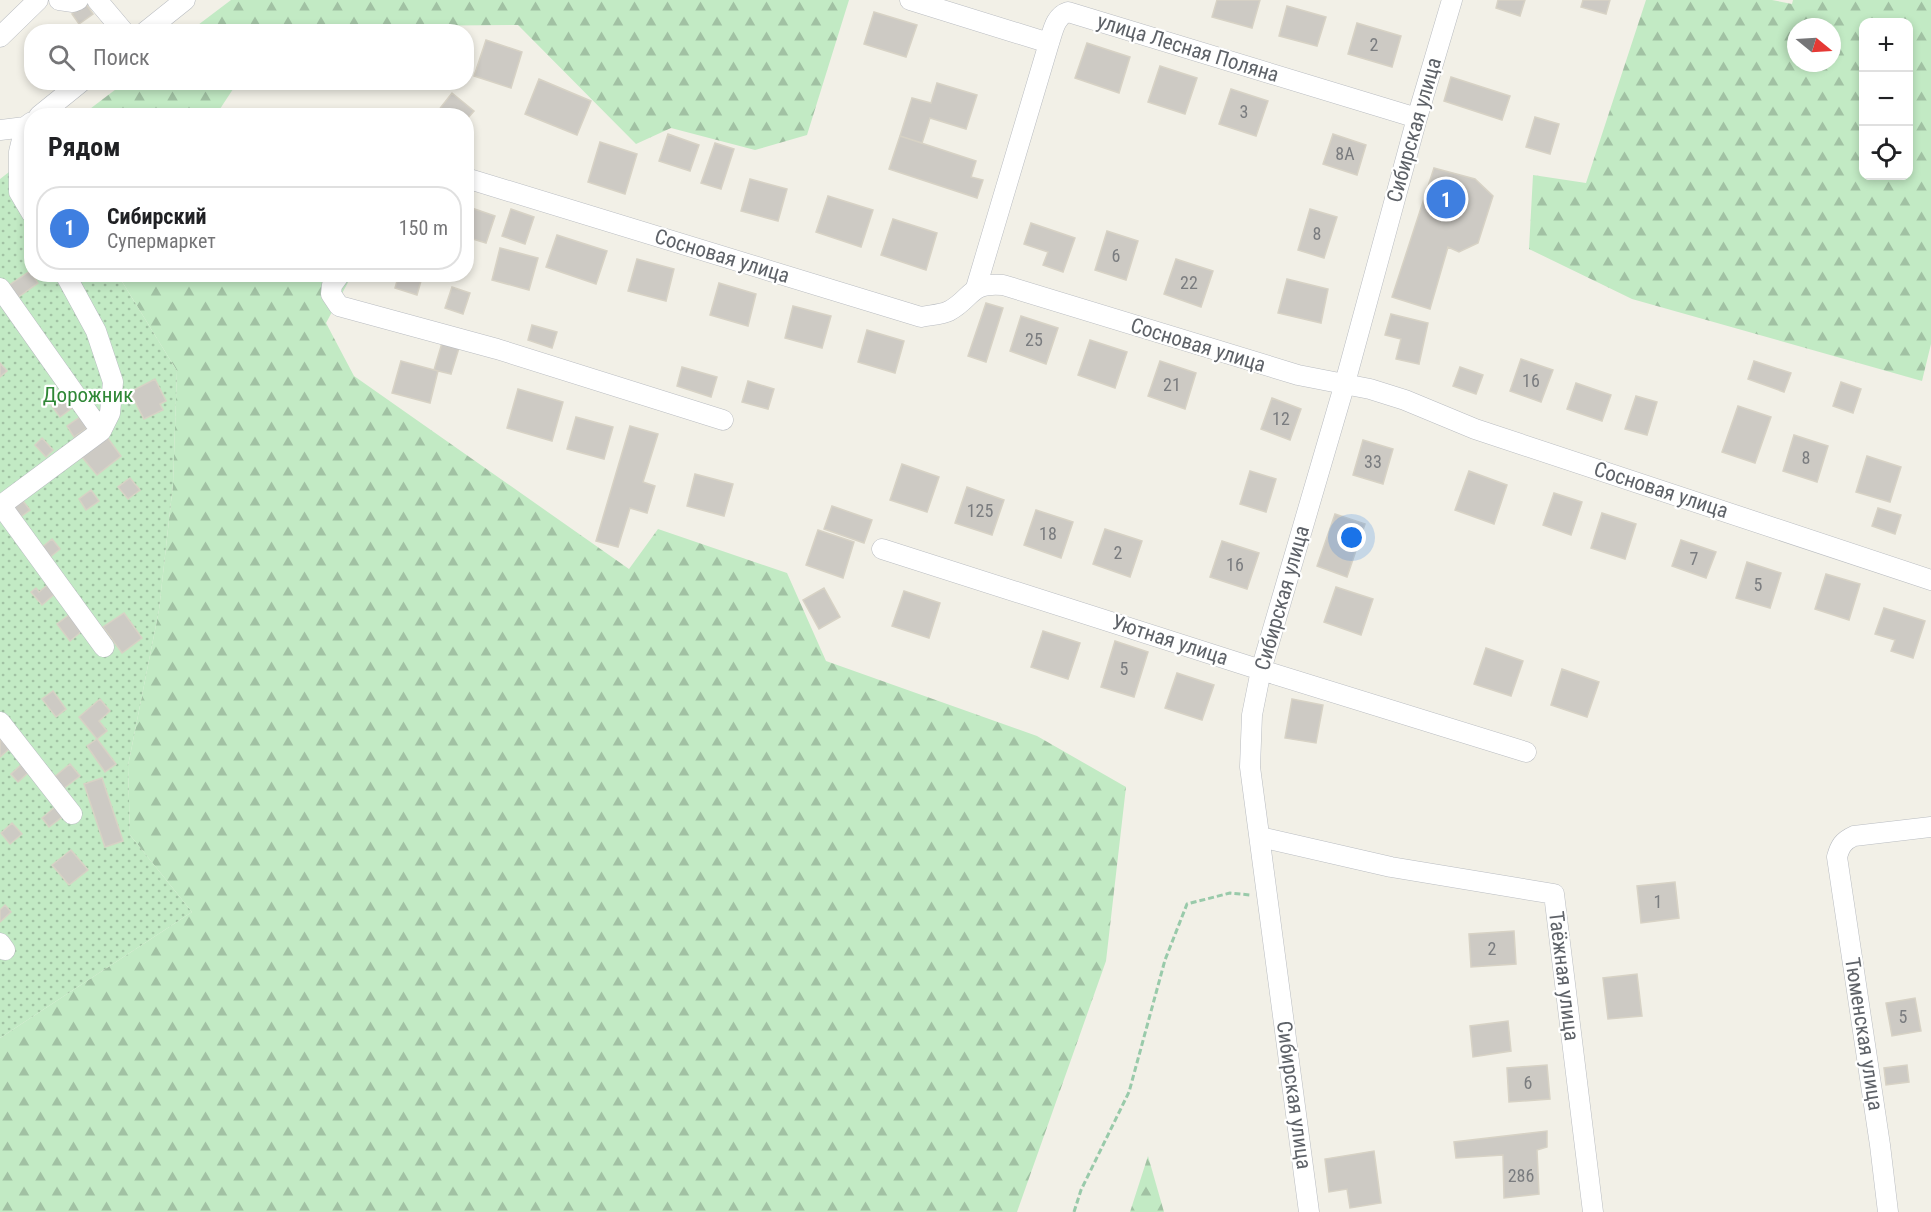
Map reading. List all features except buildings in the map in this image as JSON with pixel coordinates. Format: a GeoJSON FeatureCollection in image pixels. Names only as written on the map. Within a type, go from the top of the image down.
{"type":"FeatureCollection","features":[{"type":"Feature","properties":{"kind":"street"},"geometry":{"type":"LineString","coordinates":[[0,37],[38,0]]}},
{"type":"Feature","properties":{"kind":"street"},"geometry":{"type":"LineString","coordinates":[[59,0],[73,2],[78,0]]}},
{"type":"Feature","properties":{"kind":"street"},"geometry":{"type":"LineString","coordinates":[[97,0],[117,24]]}},
{"type":"Feature","properties":{"kind":"street"},"geometry":{"type":"LineString","coordinates":[[155,24],[185,0]]}},
{"type":"Feature","properties":{"kind":"street"},"geometry":{"type":"LineString","coordinates":[[910,0],[1049,43]]}},
{"type":"Feature","properties":{"kind":"street","name":"Сибирская улица"},"geometry":{"type":"LineString","coordinates":[[1309,1212],[1250,767],[1252,715],[1261,670],[1345,383],[1417,118],[1452,0]]}},
{"type":"Feature","properties":{"kind":"street","name":"улица Лесная Поляна"},"geometry":{"type":"LineString","coordinates":[[976,288],[1049,43],[1061,14],[1068,12],[1417,118]]}},
{"type":"Feature","properties":{"kind":"street"},"geometry":{"type":"LineString","coordinates":[[48,108],[71,90]]}},
{"type":"Feature","properties":{"kind":"street"},"geometry":{"type":"LineString","coordinates":[[0,130],[24,123]]}},
{"type":"Feature","properties":{"kind":"street"},"geometry":{"type":"LineString","coordinates":[[24,140],[19,152],[19,192],[24,200]]}},
{"type":"Feature","properties":{"kind":"street","name":"Сосновая улица"},"geometry":{"type":"LineString","coordinates":[[474,180],[921,316],[950,310],[976,288],[990,284],[1003,285],[1298,375],[1370,388],[1475,429],[1931,580]]}},
{"type":"Feature","properties":{"kind":"street"},"geometry":{"type":"LineString","coordinates":[[69,282],[96,331],[113,382],[110,413],[101,431],[0,505],[104,647]]}},
{"type":"Feature","properties":{"kind":"street"},"geometry":{"type":"LineString","coordinates":[[334,282],[331,294],[339,306],[497,349],[723,420]]}},
{"type":"Feature","properties":{"kind":"street"},"geometry":{"type":"LineString","coordinates":[[0,288],[101,431]]}},
{"type":"Feature","properties":{"kind":"street","name":"Уютная улица"},"geometry":{"type":"LineString","coordinates":[[882,549],[1526,752]]}},
{"type":"Feature","properties":{"kind":"street"},"geometry":{"type":"LineString","coordinates":[[0,722],[72,814]]}},
{"type":"Feature","properties":{"kind":"street","name":"Тюменская улица"},"geometry":{"type":"LineString","coordinates":[[1888,1212],[1879,1133],[1837,857],[1841,845],[1846,839],[1854,836],[1931,826]]}},
{"type":"Feature","properties":{"kind":"street","name":"Таёжная улица"},"geometry":{"type":"LineString","coordinates":[[1260,837],[1391,867],[1554,894],[1593,1212]]}},
{"type":"Feature","properties":{"kind":"path"},"geometry":{"type":"LineString","coordinates":[[1074,1212],[1081,1190],[1129,1092],[1165,960],[1187,904],[1230,893],[1268,898]]}},
{"type":"Feature","properties":{"kind":"green space"},"geometry":{"type":"Polygon","coordinates":[[[231,0],[849,0],[807,135],[755,150],[671,128],[636,144],[518,25],[199,24],[231,0]]]}},
{"type":"Feature","properties":{"kind":"green space"},"geometry":{"type":"Polygon","coordinates":[[[1646,0],[1772,0],[1792,4],[1793,0],[1931,0],[1931,344],[1922,381],[1632,299],[1529,249],[1533,175],[1586,183],[1646,0]]]}},
{"type":"Feature","properties":{"kind":"green space"},"geometry":{"type":"Polygon","coordinates":[[[115,90],[232,90],[221,108],[91,108],[115,90]]]}},
{"type":"Feature","properties":{"kind":"green space","name":"Дорожник"},"geometry":{"type":"Polygon","coordinates":[[[24,160],[24,282],[122,282],[177,371],[173,484],[159,610],[128,766],[130,835],[192,912],[0,1038],[0,179],[24,160]]]}},
{"type":"Feature","properties":{"kind":"green space"},"geometry":{"type":"Polygon","coordinates":[[[122,282],[348,282],[326,323],[354,376],[629,569],[658,529],[787,573],[826,661],[1037,736],[1126,787],[1106,961],[1017,1212],[0,1212],[0,1038],[192,912],[130,835],[128,766],[159,610],[173,484],[177,371],[122,282]]]}},
{"type":"Feature","properties":{"kind":"green space"},"geometry":{"type":"Polygon","coordinates":[[[1148,1156],[1164,1212],[1130,1212],[1148,1156]]]}},
{"type":"Feature","properties":{"kind":"place","name":"Сибирский"},"geometry":{"type":"Point","coordinates":[1446,199]}}]}
